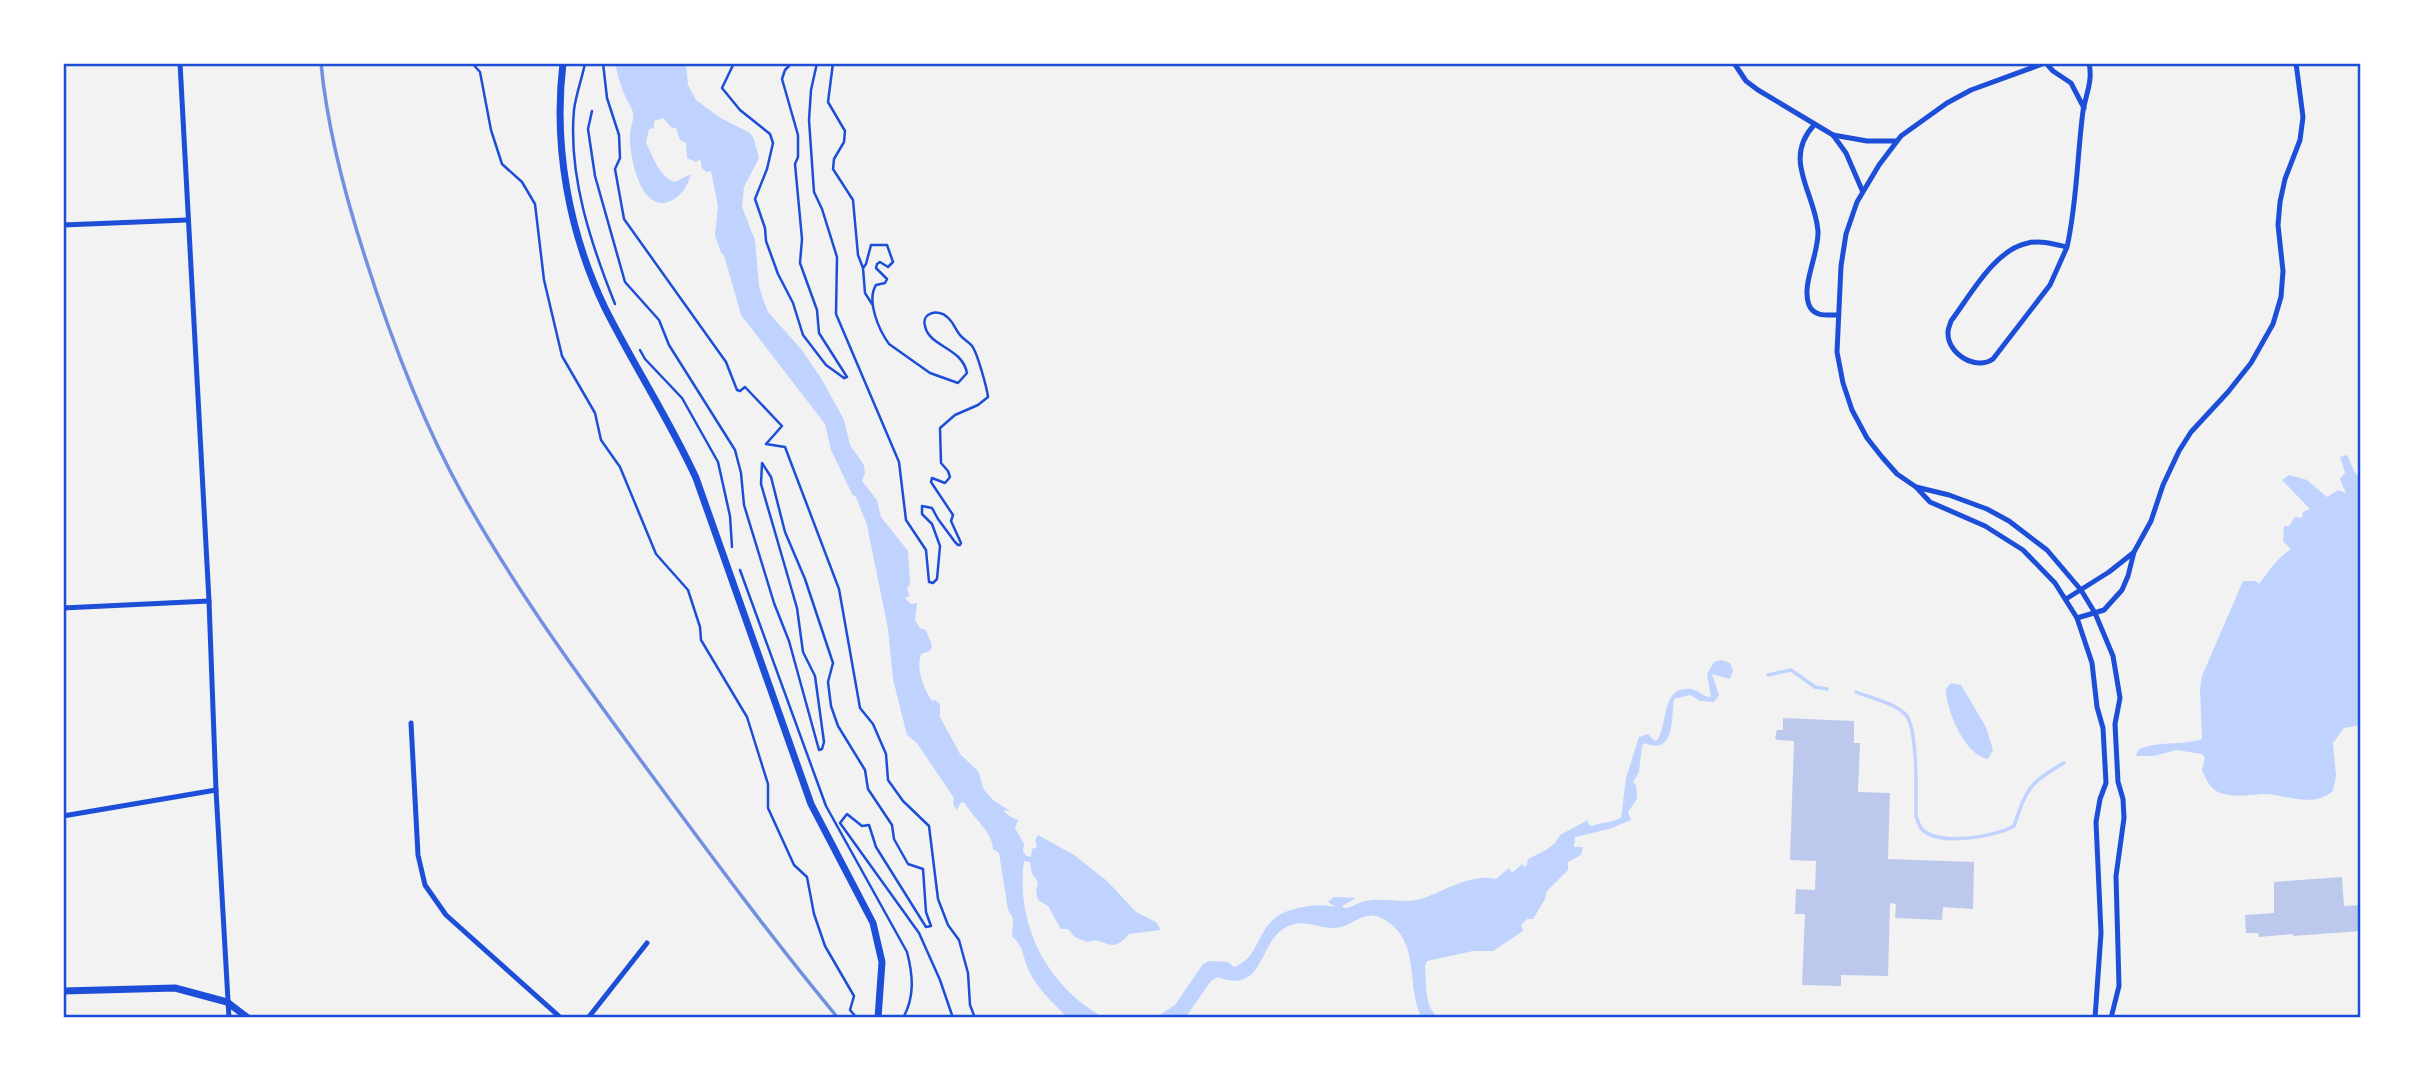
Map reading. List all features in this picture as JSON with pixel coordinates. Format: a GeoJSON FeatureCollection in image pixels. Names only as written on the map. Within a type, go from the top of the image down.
{"type":"FeatureCollection","features":[{"type":"Feature","properties":{"kind":"street"},"geometry":{"type":"LineString","coordinates":[[180,63],[209,601],[215,790],[229,1018]]}},
{"type":"Feature","properties":{"kind":"street"},"geometry":{"type":"LineString","coordinates":[[563,63],[562,148],[570,205],[584,256],[605,308],[663,411],[696,478],[811,804],[873,923],[882,962],[879,1014]]}},
{"type":"Feature","properties":{"kind":"street"},"geometry":{"type":"LineString","coordinates":[[1734,63],[1745,80],[1758,90],[1833,135],[1867,141],[1896,141]]}},
{"type":"Feature","properties":{"kind":"street"},"geometry":{"type":"LineString","coordinates":[[2084,108],[2071,83],[2046,63],[1971,90],[1924,117],[1896,141],[1862,190],[1846,234],[1841,266],[1837,352],[1852,410],[1867,438],[1897,474],[1916,487],[1930,502],[2003,535],[2032,560],[2066,599],[2077,618],[2092,663],[2096,707],[2103,728],[2106,783],[2096,822],[2101,933],[2095,1018]]}},
{"type":"Feature","properties":{"kind":"street"},"geometry":{"type":"LineString","coordinates":[[2067,247],[2028,243],[2010,250],[1995,263],[1951,321],[1948,332],[1951,345],[1963,358],[1976,364],[1987,363],[1993,359],[2050,285],[2067,247],[2074,211],[2084,108],[2090,87],[2089,63]]}},
{"type":"Feature","properties":{"kind":"street"},"geometry":{"type":"LineString","coordinates":[[2077,618],[2104,610],[2122,590],[2134,552],[2151,522],[2163,485],[2179,451],[2191,432],[2251,363],[2273,324],[2281,297],[2283,271],[2278,225],[2280,202],[2285,179],[2300,140],[2303,117],[2296,63]]}},
{"type":"Feature","properties":{"kind":"street"},"geometry":{"type":"LineString","coordinates":[[1814,125],[1804,135],[1799,160],[1816,215],[1818,233],[1807,297],[1816,313],[1838,315]]}},
{"type":"Feature","properties":{"kind":"street"},"geometry":{"type":"LineString","coordinates":[[1833,135],[1846,153],[1862,190]]}},
{"type":"Feature","properties":{"kind":"street"},"geometry":{"type":"LineString","coordinates":[[63,225],[187,220]]}},
{"type":"Feature","properties":{"kind":"street"},"geometry":{"type":"LineString","coordinates":[[1916,487],[1959,498],[1987,509],[2009,521],[2047,551],[2081,590],[2095,613],[2113,656],[2120,698],[2116,735],[2118,782],[2123,799],[2124,818],[2116,876],[2119,986],[2111,1018]]}},
{"type":"Feature","properties":{"kind":"street"},"geometry":{"type":"LineString","coordinates":[[2066,599],[2134,552]]}},
{"type":"Feature","properties":{"kind":"street"},"geometry":{"type":"LineString","coordinates":[[63,608],[209,601]]}},
{"type":"Feature","properties":{"kind":"street"},"geometry":{"type":"LineString","coordinates":[[411,723],[418,855],[425,885],[446,915],[561,1018]]}},
{"type":"Feature","properties":{"kind":"street"},"geometry":{"type":"LineString","coordinates":[[63,816],[215,790]]}},
{"type":"Feature","properties":{"kind":"street"},"geometry":{"type":"LineString","coordinates":[[588,1018],[647,943]]}},
{"type":"Feature","properties":{"kind":"street"},"geometry":{"type":"LineString","coordinates":[[63,991],[175,988],[227,1002],[248,1018]]}},
{"type":"Feature","properties":{"kind":"path"},"geometry":{"type":"LineString","coordinates":[[472,63],[480,72],[491,130],[502,164],[522,182],[535,204],[544,280],[562,356],[595,413],[601,440],[621,467],[656,554],[688,590],[700,626],[701,640],[747,717],[768,784],[768,808],[794,865],[807,877],[814,914],[825,946],[854,996],[850,1010],[857,1018]]}},
{"type":"Feature","properties":{"kind":"path"},"geometry":{"type":"LineString","coordinates":[[603,63],[607,99],[619,135],[620,158],[615,169],[624,219],[726,362],[737,390],[746,387],[782,426],[766,444],[785,447],[839,589],[860,708],[873,724],[886,754],[888,780],[903,801],[929,826],[938,899],[948,925],[959,940],[968,973],[970,1005],[975,1018]]}},
{"type":"Feature","properties":{"kind":"path"},"geometry":{"type":"LineString","coordinates":[[734,63],[722,88],[740,110],[770,134],[773,143],[764,182],[755,199],[770,254],[789,294],[803,335],[826,365],[844,378],[847,377],[844,369],[819,333],[817,310],[800,263],[802,239],[795,164],[798,157],[798,135],[782,79],[785,70],[792,63]]}},
{"type":"Feature","properties":{"kind":"path"},"geometry":{"type":"LineString","coordinates":[[817,63],[810,90],[809,120],[814,192],[837,257],[836,314],[899,462],[906,520],[923,543],[927,554],[929,582],[933,583],[937,579],[940,546],[932,524],[922,514],[922,506],[932,508],[955,542],[958,545],[961,542],[951,521],[953,515],[931,482],[932,478],[945,483],[950,477],[941,463],[940,428],[955,415],[983,402],[988,397],[987,385],[975,350],[947,316],[937,312],[930,313],[924,325],[930,335],[952,349],[966,365],[967,373],[958,383],[930,373],[889,344],[884,337],[865,293],[853,200],[833,169],[834,159],[844,142],[845,131],[828,102],[833,63]]}},
{"type":"Feature","properties":{"kind":"path"},"geometry":{"type":"LineString","coordinates":[[592,111],[587,129],[595,176],[625,282],[659,320],[669,345],[735,450],[741,473],[744,505],[774,603],[789,641],[819,750],[824,742],[815,676],[803,652],[797,608],[761,484],[762,463],[771,477],[785,532],[805,579],[833,663],[828,682],[831,706],[838,726],[865,770],[868,789],[892,825],[894,839],[908,864],[923,869],[926,912],[931,926],[926,927],[882,857],[869,825],[862,826],[847,814],[840,823],[919,933],[953,1018]]}},
{"type":"Feature","properties":{"kind":"path"},"geometry":{"type":"LineString","coordinates":[[863,268],[871,245],[887,245],[893,262],[888,267],[880,262],[877,264],[876,268],[887,279],[885,283],[876,285],[872,291],[872,304]]}},
{"type":"Feature","properties":{"kind":"water"},"geometry":{"type":"Polygon","coordinates":[[[615,63],[686,63],[688,85],[696,100],[719,117],[750,133],[754,139],[759,158],[744,187],[742,207],[755,240],[759,286],[763,299],[768,312],[801,349],[821,378],[844,420],[850,445],[864,465],[862,481],[877,500],[881,517],[908,551],[910,584],[907,589],[910,596],[905,598],[911,604],[917,603],[915,620],[920,628],[926,630],[932,646],[930,651],[921,654],[920,660],[921,678],[926,690],[932,701],[940,704],[940,717],[960,754],[978,771],[984,790],[993,800],[1010,811],[1003,810],[1009,816],[1018,820],[1015,828],[1024,844],[1023,852],[1031,857],[1032,849],[1037,847],[1035,840],[1038,835],[1074,855],[1107,881],[1136,912],[1156,922],[1161,930],[1129,934],[1113,945],[1095,940],[1087,942],[1075,937],[1068,929],[1061,929],[1048,906],[1038,900],[1038,882],[1032,874],[1030,862],[1024,861],[1025,908],[1040,952],[1067,990],[1105,1018],[1068,1018],[1034,980],[1020,946],[1012,937],[1013,918],[1008,910],[999,853],[993,849],[986,830],[965,803],[961,802],[957,810],[953,804],[954,798],[917,743],[907,735],[893,679],[888,629],[867,525],[856,497],[852,494],[831,450],[825,424],[741,315],[724,255],[715,235],[718,206],[711,171],[706,172],[702,168],[700,159],[696,162],[687,158],[686,143],[680,140],[676,128],[672,128],[663,118],[654,121],[654,128],[649,129],[646,143],[654,160],[665,176],[675,182],[691,174],[683,191],[668,202],[658,203],[643,190],[632,155],[630,135],[633,112],[621,86],[615,63]]]}},
{"type":"Feature","properties":{"kind":"water"},"geometry":{"type":"Polygon","coordinates":[[[2347,455],[2355,473],[2357,475],[2361,472],[2361,725],[2344,728],[2333,743],[2336,776],[2333,791],[2308,800],[2263,794],[2223,794],[2208,782],[2202,770],[2205,758],[2202,754],[2176,750],[2154,756],[2136,756],[2138,750],[2146,747],[2202,739],[2202,676],[2243,581],[2256,581],[2259,584],[2276,562],[2291,549],[2283,541],[2284,526],[2289,526],[2295,517],[2302,518],[2303,512],[2310,509],[2282,480],[2289,475],[2307,480],[2327,497],[2338,490],[2346,493],[2340,479],[2345,473],[2340,457],[2347,455]]]}},
{"type":"Feature","properties":{"kind":"water"},"geometry":{"type":"Polygon","coordinates":[[[1721,660],[1730,663],[1733,670],[1730,679],[1712,674],[1719,695],[1714,702],[1700,701],[1690,695],[1674,699],[1672,724],[1667,739],[1655,746],[1645,743],[1642,746],[1639,772],[1633,782],[1636,785],[1637,799],[1628,812],[1631,820],[1609,829],[1575,837],[1574,847],[1583,847],[1581,855],[1568,862],[1568,870],[1547,891],[1533,919],[1527,919],[1521,925],[1523,931],[1493,951],[1473,951],[1427,961],[1425,966],[1428,1001],[1439,1018],[1422,1018],[1415,998],[1409,955],[1401,935],[1386,921],[1370,916],[1333,928],[1298,923],[1291,925],[1275,936],[1252,974],[1233,981],[1218,977],[1211,981],[1185,1018],[1155,1018],[1175,1005],[1203,964],[1209,961],[1228,962],[1234,967],[1244,961],[1266,928],[1283,913],[1312,906],[1335,907],[1328,902],[1334,897],[1356,898],[1342,906],[1344,908],[1372,900],[1421,899],[1467,881],[1496,879],[1509,868],[1512,873],[1522,864],[1525,867],[1528,859],[1546,850],[1560,835],[1588,820],[1588,824],[1592,826],[1621,818],[1626,778],[1639,737],[1648,734],[1655,741],[1658,739],[1670,698],[1682,689],[1691,689],[1711,697],[1707,674],[1714,662],[1721,660]]]}},
{"type":"Feature","properties":{"kind":"water"},"geometry":{"type":"Polygon","coordinates":[[[1951,683],[1961,685],[1986,727],[1993,750],[1988,759],[1972,750],[1958,731],[1947,698],[1946,689],[1951,683]]]}},
{"type":"Feature","properties":{"kind":"building"},"geometry":{"type":"Polygon","coordinates":[[[1783,718],[1854,721],[1854,743],[1860,743],[1858,792],[1890,793],[1888,859],[1974,862],[1973,909],[1943,907],[1942,920],[1895,918],[1896,904],[1890,903],[1888,976],[1841,975],[1841,986],[1802,985],[1805,914],[1795,914],[1796,889],[1815,890],[1816,861],[1790,860],[1794,741],[1775,738],[1777,730],[1783,730],[1783,718]]]}},
{"type":"Feature","properties":{"kind":"building"},"geometry":{"type":"Polygon","coordinates":[[[2342,877],[2344,906],[2361,905],[2361,931],[2259,937],[2258,933],[2246,933],[2245,915],[2274,913],[2274,882],[2342,877]]]}},
{"type":"Feature","properties":{"kind":"waterway"},"geometry":{"type":"LineString","coordinates":[[1768,675],[1791,670],[1815,687],[1827,689]]}},
{"type":"Feature","properties":{"kind":"waterway"},"geometry":{"type":"LineString","coordinates":[[1856,692],[1896,707],[1906,715],[1913,734],[1916,817],[1921,828],[1929,834],[1952,839],[1966,838],[1994,834],[2014,826],[2031,788],[2043,776],[2064,763]]}},
{"type":"Feature","properties":{"kind":"railway"},"geometry":{"type":"LineString","coordinates":[[321,63],[338,161],[375,288],[421,410],[464,497],[531,607],[580,677],[745,901],[838,1018]]}}]}
